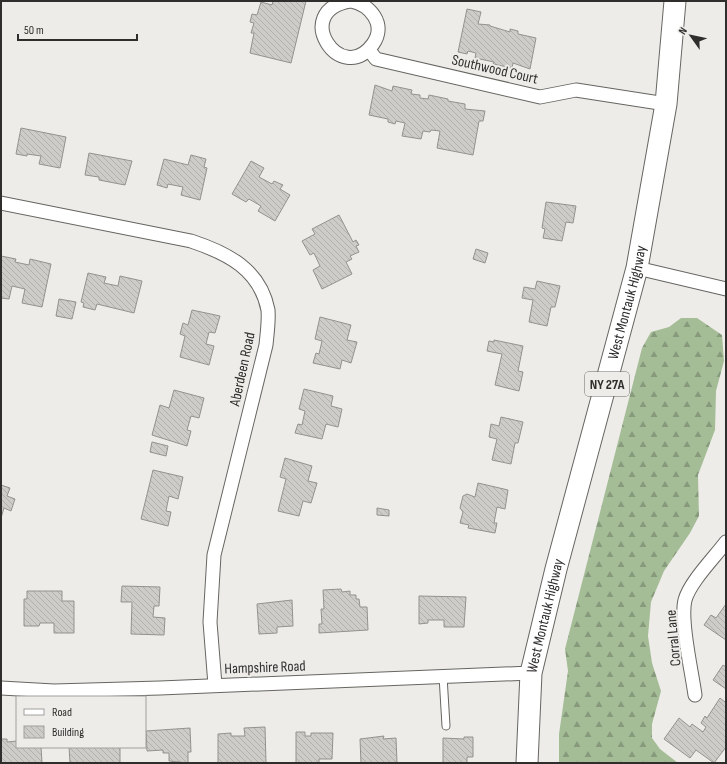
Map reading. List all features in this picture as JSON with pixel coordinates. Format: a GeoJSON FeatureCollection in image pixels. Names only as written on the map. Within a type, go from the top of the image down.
{"type":"FeatureCollection","features":[{"type":"Feature","properties":{"kind":"main road","name":"West Montauk Highway"},"geometry":{"type":"LineString","coordinates":[[527,763],[531,673],[556,569],[637,268],[666,104],[675,1]]}},
{"type":"Feature","properties":{"kind":"street"},"geometry":{"type":"LineString","coordinates":[[351,1],[362,4],[370,10],[376,19],[378,30],[375,41],[369,50],[360,55],[349,57],[338,54],[329,48],[323,39],[322,28],[324,17],[331,8],[340,3],[351,1]]}},
{"type":"Feature","properties":{"kind":"street","name":"Southwood Court"},"geometry":{"type":"LineString","coordinates":[[369,50],[376,59],[540,97],[576,90],[666,104]]}},
{"type":"Feature","properties":{"kind":"street","name":"Aberdeen Road"},"geometry":{"type":"LineString","coordinates":[[1,203],[191,241],[218,251],[241,264],[259,287],[268,311],[266,345],[214,555],[210,622],[216,685]]}},
{"type":"Feature","properties":{"kind":"street"},"geometry":{"type":"LineString","coordinates":[[637,268],[726,290]]}},
{"type":"Feature","properties":{"kind":"street","name":"Corral Lane"},"geometry":{"type":"LineString","coordinates":[[695,696],[684,614],[685,599],[693,584],[726,542]]}},
{"type":"Feature","properties":{"kind":"street","name":"Hampshire Road"},"geometry":{"type":"LineString","coordinates":[[1,688],[62,691],[531,673]]}},
{"type":"Feature","properties":{"kind":"lane"},"geometry":{"type":"LineString","coordinates":[[443,676],[446,726]]}},
{"type":"Feature","properties":{"kind":"green space"},"geometry":{"type":"Polygon","coordinates":[[[681,318],[697,318],[722,335],[724,361],[716,391],[715,430],[698,475],[699,516],[690,533],[664,571],[651,602],[648,636],[652,663],[661,691],[652,724],[652,738],[660,749],[678,763],[559,763],[559,734],[568,671],[565,649],[642,348],[651,332],[669,327],[681,318]]]}},
{"type":"Feature","properties":{"kind":"building"},"geometry":{"type":"Polygon","coordinates":[[[273,1],[306,1],[291,63],[250,53],[254,33],[251,33],[254,23],[250,22],[252,14],[257,15],[261,2],[272,5],[273,1]]]}},
{"type":"Feature","properties":{"kind":"building"},"geometry":{"type":"Polygon","coordinates":[[[467,9],[481,12],[478,24],[490,25],[510,32],[510,29],[518,31],[518,34],[536,38],[530,69],[513,63],[512,68],[493,64],[494,62],[475,58],[476,53],[468,51],[467,54],[458,52],[467,9]]]}},
{"type":"Feature","properties":{"kind":"building"},"geometry":{"type":"Polygon","coordinates":[[[375,85],[392,91],[393,86],[412,90],[411,94],[420,95],[420,98],[428,99],[429,95],[448,99],[448,101],[465,104],[465,109],[485,111],[483,121],[479,121],[473,155],[437,148],[440,131],[423,131],[421,139],[402,136],[405,123],[396,121],[395,124],[388,122],[388,119],[369,115],[375,85]]]}},
{"type":"Feature","properties":{"kind":"building"},"geometry":{"type":"Polygon","coordinates":[[[21,128],[66,137],[60,168],[39,164],[41,156],[16,154],[21,128]]]}},
{"type":"Feature","properties":{"kind":"building"},"geometry":{"type":"Polygon","coordinates":[[[89,153],[132,161],[125,185],[99,180],[99,177],[85,175],[89,153]]]}},
{"type":"Feature","properties":{"kind":"building"},"geometry":{"type":"Polygon","coordinates":[[[191,155],[206,159],[204,167],[207,168],[200,200],[181,195],[183,187],[168,184],[167,188],[157,185],[164,159],[188,165],[191,155]]]}},
{"type":"Feature","properties":{"kind":"building"},"geometry":{"type":"Polygon","coordinates":[[[251,161],[264,168],[259,177],[272,184],[274,181],[283,185],[280,189],[290,195],[275,221],[258,211],[261,206],[249,199],[246,202],[232,194],[251,161]]]}},
{"type":"Feature","properties":{"kind":"building"},"geometry":{"type":"Polygon","coordinates":[[[546,202],[576,206],[573,223],[566,222],[562,241],[543,238],[545,229],[542,228],[546,202]]]}},
{"type":"Feature","properties":{"kind":"building"},"geometry":{"type":"Polygon","coordinates":[[[339,215],[353,242],[356,240],[359,245],[356,246],[359,252],[350,256],[352,259],[346,262],[352,274],[322,289],[313,270],[320,266],[314,253],[310,255],[302,241],[315,234],[312,229],[339,215]]]}},
{"type":"Feature","properties":{"kind":"building"},"geometry":{"type":"Polygon","coordinates":[[[476,249],[488,253],[485,263],[473,259],[476,249]]]}},
{"type":"Feature","properties":{"kind":"building"},"geometry":{"type":"Polygon","coordinates":[[[1,256],[16,259],[15,262],[29,265],[30,259],[51,264],[42,307],[22,303],[25,289],[12,286],[9,299],[1,298],[1,256]]]}},
{"type":"Feature","properties":{"kind":"building"},"geometry":{"type":"Polygon","coordinates":[[[88,273],[106,277],[104,283],[118,286],[120,276],[142,281],[134,313],[97,304],[95,310],[83,307],[84,303],[81,302],[88,273]]]}},
{"type":"Feature","properties":{"kind":"building"},"geometry":{"type":"Polygon","coordinates":[[[537,281],[560,286],[555,307],[551,307],[547,326],[529,322],[533,300],[522,298],[524,287],[535,289],[537,281]]]}},
{"type":"Feature","properties":{"kind":"building"},"geometry":{"type":"Polygon","coordinates":[[[59,299],[76,302],[72,319],[56,316],[59,299]]]}},
{"type":"Feature","properties":{"kind":"building"},"geometry":{"type":"Polygon","coordinates":[[[192,310],[220,316],[215,333],[209,332],[206,344],[214,346],[209,365],[180,357],[185,336],[180,334],[183,323],[188,325],[192,310]]]}},
{"type":"Feature","properties":{"kind":"building"},"geometry":{"type":"Polygon","coordinates":[[[320,317],[351,325],[347,340],[357,342],[351,363],[342,360],[340,369],[313,363],[316,353],[319,354],[322,341],[315,339],[320,317]]]}},
{"type":"Feature","properties":{"kind":"building"},"geometry":{"type":"Polygon","coordinates":[[[494,340],[523,346],[518,371],[523,372],[519,391],[495,385],[502,354],[487,351],[489,341],[494,342],[494,340]]]}},
{"type":"Feature","properties":{"kind":"building"},"geometry":{"type":"Polygon","coordinates":[[[304,389],[333,396],[331,406],[342,409],[338,427],[326,424],[322,439],[295,433],[298,424],[302,425],[305,411],[299,409],[304,389]]]}},
{"type":"Feature","properties":{"kind":"building"},"geometry":{"type":"Polygon","coordinates":[[[174,390],[204,398],[199,418],[191,416],[187,430],[191,431],[187,446],[152,435],[160,405],[169,408],[174,390]]]}},
{"type":"Feature","properties":{"kind":"building"},"geometry":{"type":"Polygon","coordinates":[[[501,417],[523,422],[518,443],[515,443],[511,464],[492,460],[497,439],[489,437],[491,424],[499,426],[501,417]]]}},
{"type":"Feature","properties":{"kind":"building"},"geometry":{"type":"Polygon","coordinates":[[[152,442],[168,446],[166,456],[150,452],[152,442]]]}},
{"type":"Feature","properties":{"kind":"building"},"geometry":{"type":"Polygon","coordinates":[[[285,458],[312,466],[308,481],[317,483],[311,503],[303,501],[299,516],[278,511],[286,479],[280,477],[285,458]]]}},
{"type":"Feature","properties":{"kind":"building"},"geometry":{"type":"Polygon","coordinates":[[[153,470],[183,477],[178,499],[169,496],[166,511],[171,512],[168,526],[141,519],[153,470]]]}},
{"type":"Feature","properties":{"kind":"building"},"geometry":{"type":"Polygon","coordinates":[[[478,483],[508,490],[505,509],[497,507],[494,523],[497,523],[495,533],[468,528],[469,525],[460,523],[463,512],[460,508],[463,496],[467,494],[475,497],[478,483]]]}},
{"type":"Feature","properties":{"kind":"building"},"geometry":{"type":"Polygon","coordinates":[[[1,485],[10,488],[7,496],[15,499],[11,511],[4,508],[1,518],[1,485]]]}},
{"type":"Feature","properties":{"kind":"building"},"geometry":{"type":"Polygon","coordinates":[[[377,508],[389,510],[389,516],[377,515],[377,508]]]}},
{"type":"Feature","properties":{"kind":"building"},"geometry":{"type":"Polygon","coordinates":[[[122,586],[160,587],[159,606],[154,606],[153,617],[165,618],[164,635],[131,634],[132,602],[121,602],[122,586]]]}},
{"type":"Feature","properties":{"kind":"building"},"geometry":{"type":"Polygon","coordinates":[[[341,589],[342,592],[350,591],[350,595],[356,595],[356,599],[359,599],[360,607],[367,607],[368,630],[319,633],[319,624],[322,624],[321,609],[324,609],[323,590],[341,589]]]}},
{"type":"Feature","properties":{"kind":"building"},"geometry":{"type":"Polygon","coordinates":[[[27,591],[62,591],[62,601],[74,601],[74,633],[54,633],[54,623],[40,623],[39,626],[24,626],[24,599],[27,599],[27,591]]]}},
{"type":"Feature","properties":{"kind":"building"},"geometry":{"type":"Polygon","coordinates":[[[419,596],[466,597],[464,627],[444,627],[444,620],[428,620],[428,623],[419,624],[419,596]]]}},
{"type":"Feature","properties":{"kind":"building"},"geometry":{"type":"Polygon","coordinates":[[[292,600],[293,626],[277,627],[277,633],[259,634],[257,604],[292,600]]]}},
{"type":"Feature","properties":{"kind":"building"},"geometry":{"type":"Polygon","coordinates":[[[726,604],[726,640],[704,625],[711,615],[716,618],[726,604]]]}},
{"type":"Feature","properties":{"kind":"building"},"geometry":{"type":"Polygon","coordinates":[[[723,665],[726,667],[726,689],[713,680],[723,665]]]}},
{"type":"Feature","properties":{"kind":"building"},"geometry":{"type":"Polygon","coordinates":[[[720,698],[725,702],[726,700],[726,747],[714,763],[696,750],[690,758],[664,739],[679,718],[690,727],[692,724],[703,732],[706,727],[701,723],[705,716],[707,718],[720,698]]]}},
{"type":"Feature","properties":{"kind":"building"},"geometry":{"type":"Polygon","coordinates":[[[265,727],[266,763],[218,763],[218,734],[231,733],[231,736],[245,736],[244,728],[265,727]]]}},
{"type":"Feature","properties":{"kind":"building"},"geometry":{"type":"Polygon","coordinates":[[[190,728],[191,752],[188,752],[188,763],[169,761],[169,753],[163,753],[163,750],[147,751],[146,731],[190,728]]]}},
{"type":"Feature","properties":{"kind":"building"},"geometry":{"type":"Polygon","coordinates":[[[296,732],[305,732],[305,736],[311,736],[311,733],[333,733],[332,759],[319,759],[319,763],[296,763],[296,732]]]}},
{"type":"Feature","properties":{"kind":"building"},"geometry":{"type":"Polygon","coordinates":[[[384,736],[383,739],[396,738],[397,763],[361,763],[360,739],[384,736]]]}},
{"type":"Feature","properties":{"kind":"building"},"geometry":{"type":"Polygon","coordinates":[[[464,737],[473,737],[473,757],[467,757],[467,763],[443,763],[443,738],[464,739],[464,737]]]}},
{"type":"Feature","properties":{"kind":"building"},"geometry":{"type":"Polygon","coordinates":[[[1,739],[7,739],[7,742],[16,741],[16,748],[41,748],[42,763],[1,763],[1,739]]]}},
{"type":"Feature","properties":{"kind":"building"},"geometry":{"type":"Polygon","coordinates":[[[69,748],[120,748],[120,763],[70,763],[69,748]]]}}]}
